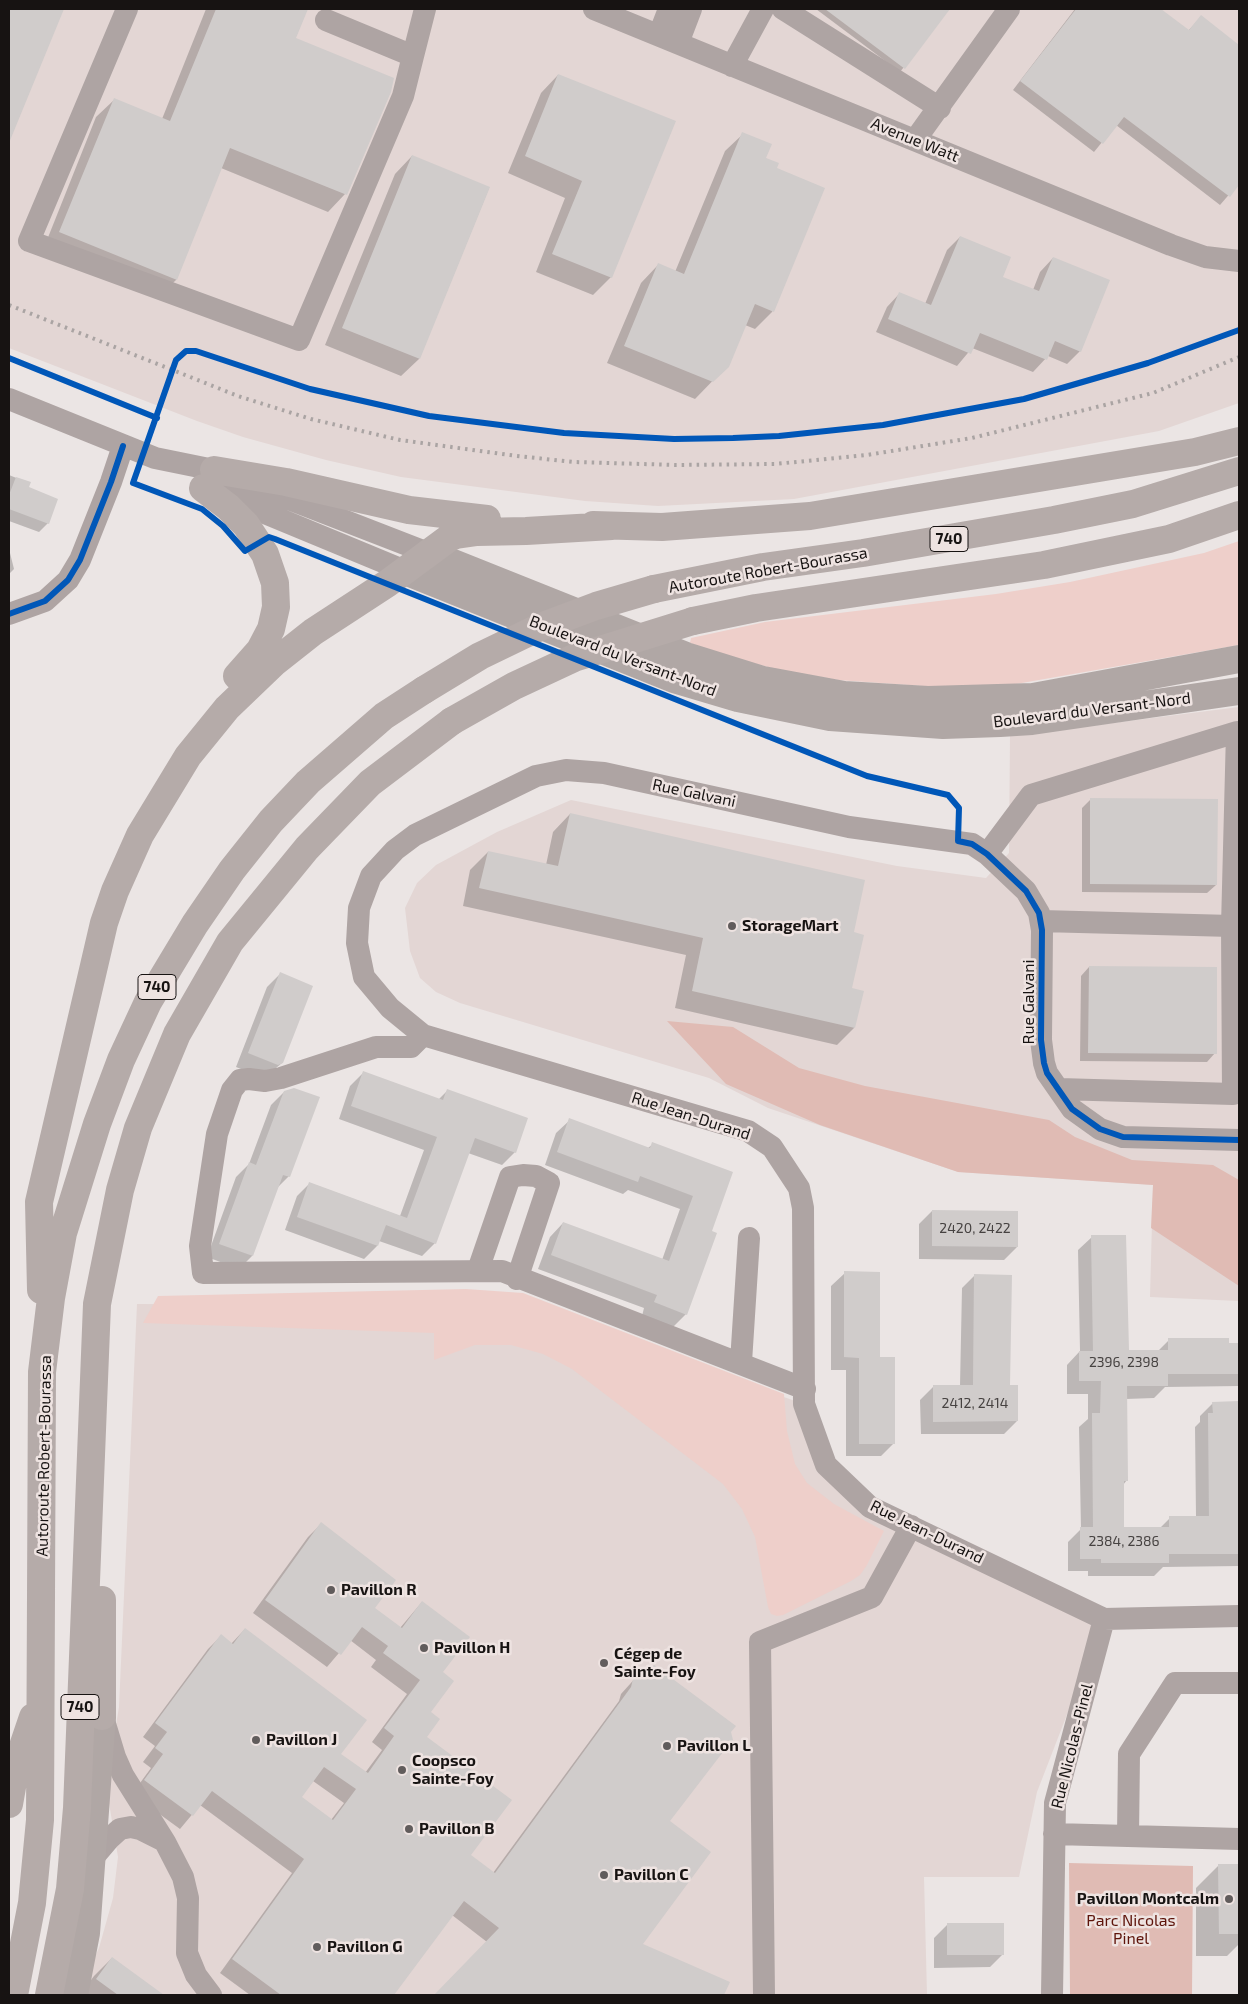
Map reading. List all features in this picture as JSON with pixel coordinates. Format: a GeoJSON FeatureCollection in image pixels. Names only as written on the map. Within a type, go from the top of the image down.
{"type":"FeatureCollection","features":[{"type":"Feature","properties":{"kind":"highway"},"geometry":{"type":"LineString","coordinates":[[208,479],[286,482],[356,499],[436,514],[612,526],[662,527],[810,516],[1185,454],[1239,441]]}},
{"type":"Feature","properties":{"kind":"highway","name":"Autoroute Robert-Bourassa"},"geometry":{"type":"LineString","coordinates":[[14,1995],[25,1942],[37,1860],[40,1820],[42,1372],[51,1298],[63,1233],[97,1124],[121,1060],[148,1002],[195,924],[232,870],[271,821],[346,746],[384,716],[480,656],[540,627],[596,606],[654,589],[763,567],[863,553],[1054,520],[1133,504],[1239,471]]}},
{"type":"Feature","properties":{"kind":"highway"},"geometry":{"type":"LineString","coordinates":[[42,1372],[40,1202],[104,923],[127,862],[152,811],[178,749],[217,699],[260,650],[271,629],[275,612],[275,583],[265,554],[208,479]]}},
{"type":"Feature","properties":{"kind":"highway","name":"740"},"geometry":{"type":"LineString","coordinates":[[49,1995],[70,1889],[77,1808],[91,1417],[97,1304],[107,1246],[120,1190],[138,1128],[177,1034],[230,942],[306,848],[370,783],[452,721],[514,686],[574,658],[693,621],[756,608],[1044,566],[1195,532],[1239,517]]}},
{"type":"Feature","properties":{"kind":"highway"},"geometry":{"type":"LineString","coordinates":[[152,811],[188,756],[240,694],[313,632],[406,571],[449,538],[465,533],[612,526]]}},
{"type":"Feature","properties":{"kind":"highway"},"geometry":{"type":"LineString","coordinates":[[91,1417],[102,1550],[102,1716]]}},
{"type":"Feature","properties":{"kind":"highway"},"geometry":{"type":"LineString","coordinates":[[9,1804],[15,1770],[41,1694]]}},
{"type":"Feature","properties":{"kind":"main road","name":"Boulevard du Versant-Nord"},"geometry":{"type":"LineString","coordinates":[[428,553],[686,656],[763,680],[844,695],[928,700],[1024,697],[1239,659]]}},
{"type":"Feature","properties":{"kind":"main road","name":"Boulevard du Versant-Nord"},"geometry":{"type":"LineString","coordinates":[[406,571],[674,679],[738,698],[830,717],[943,725],[1008,723],[1239,691]]}},
{"type":"Feature","properties":{"kind":"main road"},"geometry":{"type":"LineString","coordinates":[[74,1995],[86,1933],[102,1716]]}},
{"type":"Feature","properties":{"kind":"street"},"geometry":{"type":"LineString","coordinates":[[127,9],[29,242],[299,340],[403,96],[424,9]]}},
{"type":"Feature","properties":{"kind":"street","name":"Avenue Watt"},"geometry":{"type":"LineString","coordinates":[[594,9],[1179,248],[1213,258],[1239,261]]}},
{"type":"Feature","properties":{"kind":"street"},"geometry":{"type":"LineString","coordinates":[[668,39],[669,9]]}},
{"type":"Feature","properties":{"kind":"street"},"geometry":{"type":"LineString","coordinates":[[668,39],[692,9]]}},
{"type":"Feature","properties":{"kind":"street"},"geometry":{"type":"LineString","coordinates":[[732,66],[763,9]]}},
{"type":"Feature","properties":{"kind":"street"},"geometry":{"type":"LineString","coordinates":[[783,9],[940,108]]}},
{"type":"Feature","properties":{"kind":"street"},"geometry":{"type":"LineString","coordinates":[[915,140],[940,108],[1009,9]]}},
{"type":"Feature","properties":{"kind":"street"},"geometry":{"type":"LineString","coordinates":[[326,20],[413,56]]}},
{"type":"Feature","properties":{"kind":"street","name":"Boulevard du Versant-Nord"},"geometry":{"type":"LineString","coordinates":[[9,399],[208,479],[428,553]]}},
{"type":"Feature","properties":{"kind":"street"},"geometry":{"type":"LineString","coordinates":[[9,614],[45,601],[68,580],[80,560],[124,446]]}},
{"type":"Feature","properties":{"kind":"street","name":"Boulevard du Versant-Nord"},"geometry":{"type":"LineString","coordinates":[[208,479],[406,571]]}},
{"type":"Feature","properties":{"kind":"street"},"geometry":{"type":"LineString","coordinates":[[987,854],[1031,795],[1237,732],[1232,926],[1232,1094],[1059,1089]]}},
{"type":"Feature","properties":{"kind":"street","name":"Rue Galvani"},"geometry":{"type":"LineString","coordinates":[[566,770],[604,773],[850,827],[972,844],[987,854],[1026,891],[1035,905],[1041,921],[1042,1050],[1047,1073],[1082,1117],[1100,1129],[1112,1134],[1134,1138],[1239,1140]]}},
{"type":"Feature","properties":{"kind":"street","name":"Rue Jean-Durand"},"geometry":{"type":"LineString","coordinates":[[566,770],[536,776],[415,835],[395,850],[371,876],[359,908],[357,943],[364,977],[390,1008],[423,1035],[748,1131],[772,1148],[799,1188],[803,1208],[804,1404],[826,1466],[870,1507],[1104,1619],[1239,1616]]}},
{"type":"Feature","properties":{"kind":"street"},"geometry":{"type":"LineString","coordinates":[[1041,921],[1232,926]]}},
{"type":"Feature","properties":{"kind":"street"},"geometry":{"type":"LineString","coordinates":[[423,1035],[411,1047],[376,1047],[281,1078],[266,1081],[240,1080],[232,1090],[217,1134],[200,1246],[203,1273],[502,1271],[518,1279],[741,1362],[805,1389]]}},
{"type":"Feature","properties":{"kind":"street"},"geometry":{"type":"LineString","coordinates":[[478,1270],[510,1178],[524,1175],[536,1176],[549,1183],[518,1279]]}},
{"type":"Feature","properties":{"kind":"street"},"geometry":{"type":"LineString","coordinates":[[741,1362],[749,1238]]}},
{"type":"Feature","properties":{"kind":"street"},"geometry":{"type":"LineString","coordinates":[[764,1995],[760,1642],[872,1597],[911,1526]]}},
{"type":"Feature","properties":{"kind":"street","name":"Rue Nicolas-Pinel"},"geometry":{"type":"LineString","coordinates":[[1052,1995],[1055,1803],[1104,1619]]}},
{"type":"Feature","properties":{"kind":"street"},"geometry":{"type":"LineString","coordinates":[[1128,1836],[1129,1754],[1175,1683],[1239,1683]]}},
{"type":"Feature","properties":{"kind":"street"},"geometry":{"type":"LineString","coordinates":[[102,1716],[115,1757],[123,1775],[165,1842],[183,1877],[188,1898],[187,1953],[200,1980],[212,1995]]}},
{"type":"Feature","properties":{"kind":"street"},"geometry":{"type":"LineString","coordinates":[[93,1858],[120,1829],[130,1827],[140,1829],[165,1842]]}},
{"type":"Feature","properties":{"kind":"street"},"geometry":{"type":"LineString","coordinates":[[1054,1834],[1239,1839]]}},
{"type":"Feature","properties":{"kind":"shaded area"},"geometry":{"type":"Polygon","coordinates":[[[9,9],[1239,9],[1239,403],[1159,431],[794,499],[658,506],[585,501],[401,477],[326,460],[243,437],[9,348],[9,9]]]}},
{"type":"Feature","properties":{"kind":"shaded area"},"geometry":{"type":"Polygon","coordinates":[[[1239,541],[1239,645],[1016,684],[951,688],[838,680],[780,670],[721,655],[690,643],[691,638],[765,622],[996,594],[1070,582],[1204,553],[1239,541]]]}},
{"type":"Feature","properties":{"kind":"shaded area"},"geometry":{"type":"Polygon","coordinates":[[[1239,707],[1239,1301],[1150,1297],[1153,1185],[958,1172],[768,1108],[709,1078],[460,1003],[436,992],[420,978],[410,951],[405,908],[417,883],[436,865],[497,832],[571,800],[897,866],[986,878],[1009,853],[1010,736],[1239,707]]]}},
{"type":"Feature","properties":{"kind":"shaded area"},"geometry":{"type":"Polygon","coordinates":[[[466,1289],[523,1293],[784,1394],[787,1431],[795,1464],[807,1483],[834,1504],[884,1531],[860,1575],[783,1615],[771,1614],[768,1607],[755,1537],[742,1509],[723,1484],[572,1369],[543,1354],[511,1345],[475,1345],[434,1360],[434,1333],[143,1323],[158,1296],[466,1289]]]}},
{"type":"Feature","properties":{"kind":"shaded area","name":"Cégep de Sainte-Foy"},"geometry":{"type":"Polygon","coordinates":[[[137,1304],[518,1305],[804,1404],[826,1465],[870,1507],[1104,1619],[1037,1792],[1019,1877],[924,1877],[927,1995],[85,1995],[92,1963],[99,1948],[113,1898],[118,1857],[106,1785],[119,1707],[137,1304]]]}},
{"type":"Feature","properties":{"kind":"green space"},"geometry":{"type":"Polygon","coordinates":[[[667,1021],[733,1027],[799,1068],[865,1086],[1049,1120],[1075,1137],[1132,1160],[1213,1165],[1239,1180],[1239,1286],[1151,1228],[1153,1185],[958,1172],[820,1125],[726,1084],[667,1021]]]}},
{"type":"Feature","properties":{"kind":"green space","name":"Parc Nicolas Pinel"},"geometry":{"type":"Polygon","coordinates":[[[1069,1863],[1193,1866],[1192,1995],[1070,1995],[1069,1863]]]}},
{"type":"Feature","properties":{"kind":"building"},"geometry":{"type":"Polygon","coordinates":[[[9,9],[64,9],[9,143],[9,9]]]}},
{"type":"Feature","properties":{"kind":"building"},"geometry":{"type":"Polygon","coordinates":[[[216,9],[308,9],[296,38],[394,78],[391,92],[347,195],[230,148],[177,280],[59,232],[114,98],[170,121],[216,9]]]}},
{"type":"Feature","properties":{"kind":"building"},"geometry":{"type":"Polygon","coordinates":[[[825,9],[950,9],[905,69],[825,9]]]}},
{"type":"Feature","properties":{"kind":"building"},"geometry":{"type":"Polygon","coordinates":[[[1076,9],[1161,9],[1189,30],[1201,15],[1239,45],[1239,185],[1230,197],[1124,117],[1103,144],[1020,81],[1076,9]]]}},
{"type":"Feature","properties":{"kind":"building"},"geometry":{"type":"Polygon","coordinates":[[[558,74],[676,121],[612,278],[552,254],[582,181],[525,156],[558,74]]]}},
{"type":"Feature","properties":{"kind":"building"},"geometry":{"type":"Polygon","coordinates":[[[742,132],[772,144],[766,158],[779,163],[777,168],[825,188],[774,312],[755,304],[729,367],[713,382],[624,346],[658,263],[684,274],[742,132]]]}},
{"type":"Feature","properties":{"kind":"building"},"geometry":{"type":"Polygon","coordinates":[[[412,155],[490,187],[420,359],[342,328],[412,155]]]}},
{"type":"Feature","properties":{"kind":"building"},"geometry":{"type":"Polygon","coordinates":[[[960,236],[1011,257],[1003,277],[1039,291],[1053,257],[1110,280],[1081,352],[1055,341],[1047,360],[980,333],[971,354],[888,319],[899,292],[931,305],[960,236]]]}},
{"type":"Feature","properties":{"kind":"building"},"geometry":{"type":"Polygon","coordinates":[[[16,477],[31,482],[29,487],[58,499],[49,524],[9,509],[9,495],[16,477]]]}},
{"type":"Feature","properties":{"kind":"building"},"geometry":{"type":"Polygon","coordinates":[[[1090,798],[1218,799],[1217,885],[1090,884],[1090,798]]]}},
{"type":"Feature","properties":{"kind":"building"},"geometry":{"type":"Polygon","coordinates":[[[570,813],[865,880],[854,932],[864,935],[852,988],[864,991],[855,1028],[692,991],[703,938],[479,888],[488,851],[558,866],[570,813]]]}},
{"type":"Feature","properties":{"kind":"building"},"geometry":{"type":"Polygon","coordinates":[[[1089,966],[1217,967],[1217,1054],[1088,1053],[1089,966]]]}},
{"type":"Feature","properties":{"kind":"building"},"geometry":{"type":"Polygon","coordinates":[[[280,972],[313,986],[283,1063],[278,1065],[248,1053],[280,972]]]}},
{"type":"Feature","properties":{"kind":"building"},"geometry":{"type":"Polygon","coordinates":[[[363,1071],[443,1100],[447,1089],[528,1118],[516,1153],[475,1138],[436,1244],[386,1225],[378,1246],[297,1217],[309,1182],[407,1218],[437,1137],[351,1106],[363,1071]]]}},
{"type":"Feature","properties":{"kind":"building"},"geometry":{"type":"Polygon","coordinates":[[[294,1088],[320,1097],[290,1177],[283,1175],[253,1256],[219,1244],[249,1162],[256,1165],[284,1091],[294,1088]]]}},
{"type":"Feature","properties":{"kind":"building"},"geometry":{"type":"Polygon","coordinates":[[[569,1118],[650,1148],[652,1142],[733,1172],[712,1231],[717,1233],[687,1315],[654,1302],[657,1295],[551,1255],[563,1222],[669,1261],[693,1196],[640,1176],[638,1182],[557,1152],[569,1118]]]}},
{"type":"Feature","properties":{"kind":"building"},"geometry":{"type":"Polygon","coordinates":[[[932,1210],[1018,1211],[1018,1247],[932,1246],[932,1210]]]}},
{"type":"Feature","properties":{"kind":"building"},"geometry":{"type":"Polygon","coordinates":[[[1091,1235],[1126,1235],[1129,1350],[1168,1350],[1168,1338],[1229,1338],[1229,1343],[1239,1343],[1239,1374],[1168,1374],[1168,1386],[1127,1386],[1128,1481],[1124,1481],[1124,1527],[1169,1527],[1169,1516],[1209,1516],[1208,1413],[1213,1413],[1212,1402],[1239,1401],[1239,1554],[1169,1554],[1169,1563],[1101,1563],[1101,1559],[1080,1559],[1080,1527],[1093,1527],[1092,1413],[1100,1413],[1101,1381],[1079,1381],[1079,1351],[1093,1351],[1091,1235]]]}},
{"type":"Feature","properties":{"kind":"building"},"geometry":{"type":"Polygon","coordinates":[[[844,1271],[880,1272],[880,1357],[895,1357],[895,1444],[859,1444],[859,1358],[844,1357],[844,1271]]]}},
{"type":"Feature","properties":{"kind":"building"},"geometry":{"type":"Polygon","coordinates":[[[974,1274],[1012,1275],[1010,1385],[1018,1385],[1018,1421],[933,1422],[933,1385],[973,1385],[974,1274]]]}},
{"type":"Feature","properties":{"kind":"building"},"geometry":{"type":"Polygon","coordinates":[[[321,1522],[396,1580],[375,1608],[402,1628],[422,1601],[470,1637],[443,1672],[454,1681],[431,1712],[440,1719],[427,1737],[512,1800],[471,1855],[495,1873],[631,1687],[633,1679],[639,1673],[650,1670],[654,1665],[736,1726],[731,1732],[732,1745],[723,1752],[670,1821],[711,1852],[643,1944],[730,1982],[724,1995],[434,1995],[499,1928],[464,1901],[394,1995],[281,1995],[232,1959],[304,1859],[212,1791],[193,1816],[144,1780],[163,1754],[155,1748],[167,1732],[155,1723],[221,1634],[233,1644],[245,1628],[367,1720],[341,1754],[368,1773],[394,1736],[384,1728],[420,1680],[383,1653],[388,1646],[362,1627],[341,1655],[265,1600],[321,1522]],[[324,1767],[302,1797],[333,1820],[356,1789],[324,1767]]]}},
{"type":"Feature","properties":{"kind":"building","name":"Pavillon Montcalm"},"geometry":{"type":"Polygon","coordinates":[[[1218,1864],[1239,1864],[1239,1934],[1219,1934],[1218,1864]]]}},
{"type":"Feature","properties":{"kind":"building"},"geometry":{"type":"Polygon","coordinates":[[[947,1923],[1004,1923],[1004,1955],[947,1955],[947,1923]]]}},
{"type":"Feature","properties":{"kind":"building"},"geometry":{"type":"Polygon","coordinates":[[[112,1957],[164,1995],[118,1995],[96,1979],[112,1957]]]}},
{"type":"Feature","properties":{"kind":"railway"},"geometry":{"type":"LineString","coordinates":[[9,305],[238,396],[311,419],[400,440],[574,462],[676,465],[775,464],[867,455],[972,438],[1153,393],[1239,357]]}},
{"type":"Feature","properties":{"kind":"cycle path"},"geometry":{"type":"LineString","coordinates":[[1239,330],[1148,363],[1024,399],[883,425],[779,436],[733,438],[674,439],[564,433],[429,416],[310,389],[196,351],[186,351],[176,360],[133,483],[202,509],[223,526],[245,551],[269,537],[275,539],[867,776],[948,795],[959,808],[958,841],[972,844],[987,854],[1026,891],[1039,913],[1042,930],[1041,1040],[1044,1063],[1047,1073],[1072,1109],[1100,1129],[1123,1137],[1239,1140]]}},
{"type":"Feature","properties":{"kind":"cycle path"},"geometry":{"type":"LineString","coordinates":[[9,358],[157,418]]}},
{"type":"Feature","properties":{"kind":"cycle path"},"geometry":{"type":"LineString","coordinates":[[9,614],[45,601],[68,580],[80,560],[123,446]]}},
{"type":"Feature","properties":{"kind":"place","name":"StorageMart"},"geometry":{"type":"Point","coordinates":[732,926]}},
{"type":"Feature","properties":{"kind":"place","name":"Pavillon R"},"geometry":{"type":"Point","coordinates":[331,1590]}},
{"type":"Feature","properties":{"kind":"place","name":"Pavillon H"},"geometry":{"type":"Point","coordinates":[424,1648]}},
{"type":"Feature","properties":{"kind":"place","name":"Cégep de Sainte-Foy"},"geometry":{"type":"Point","coordinates":[604,1663]}},
{"type":"Feature","properties":{"kind":"place","name":"Pavillon J"},"geometry":{"type":"Point","coordinates":[256,1740]}},
{"type":"Feature","properties":{"kind":"place","name":"Pavillon L"},"geometry":{"type":"Point","coordinates":[667,1746]}},
{"type":"Feature","properties":{"kind":"place","name":"Coopsco Sainte-Foy"},"geometry":{"type":"Point","coordinates":[402,1770]}},
{"type":"Feature","properties":{"kind":"place","name":"Pavillon B"},"geometry":{"type":"Point","coordinates":[409,1829]}},
{"type":"Feature","properties":{"kind":"place","name":"Pavillon C"},"geometry":{"type":"Point","coordinates":[604,1875]}},
{"type":"Feature","properties":{"kind":"place","name":"Pavillon Montcalm"},"geometry":{"type":"Point","coordinates":[1229,1899]}},
{"type":"Feature","properties":{"kind":"place","name":"Pavillon G"},"geometry":{"type":"Point","coordinates":[317,1947]}}]}
